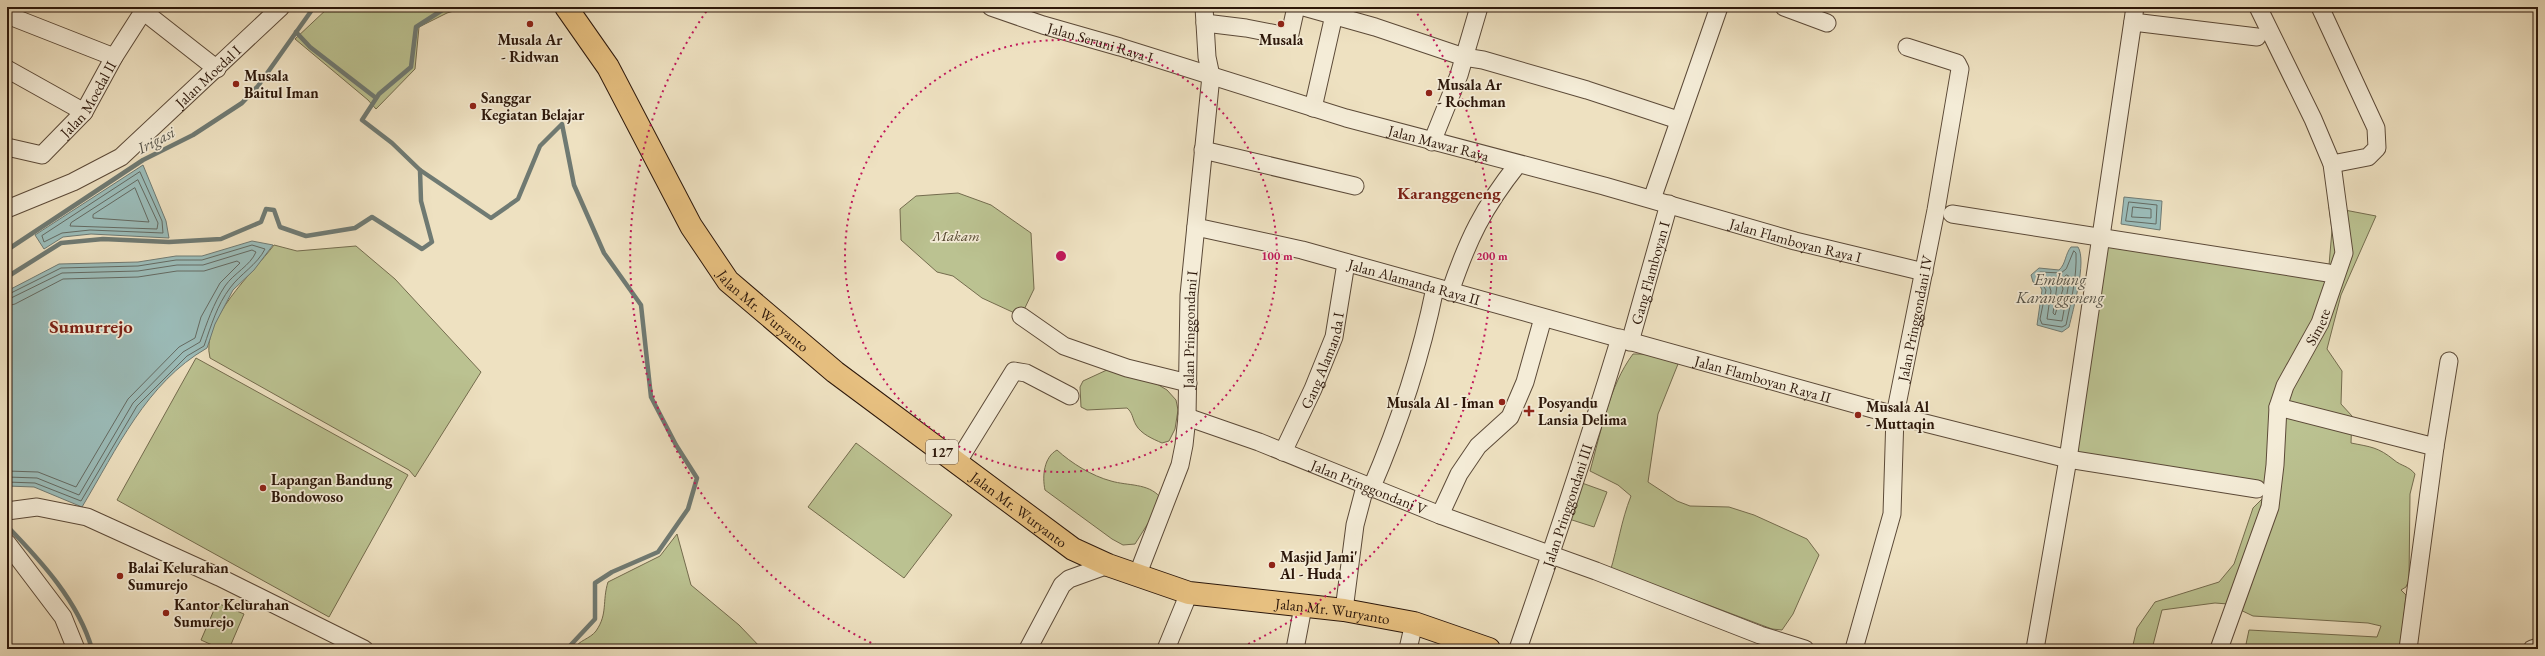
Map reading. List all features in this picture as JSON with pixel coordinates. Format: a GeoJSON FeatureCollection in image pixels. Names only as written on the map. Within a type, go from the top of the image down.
{"type":"FeatureCollection","features":[{"type":"Feature","properties":{"kind":"main road","name":"Jalan Mr. Wuryanto"},"geometry":{"type":"LineString","coordinates":[[566,7],[608,67],[691,226],[728,281],[835,372],[1073,549],[1137,576],[1189,592],[1303,607],[1344,610],[1414,623],[1489,649]]}},
{"type":"Feature","properties":{"kind":"street","name":"Jalan Moedal I"},"geometry":{"type":"LineString","coordinates":[[7,209],[73,182],[121,157],[217,69],[281,7]]}},
{"type":"Feature","properties":{"kind":"street","name":"Jalan Seruni Raya I"},"geometry":{"type":"LineString","coordinates":[[991,7],[1043,25],[1120,47],[1211,76]]}},
{"type":"Feature","properties":{"kind":"street"},"geometry":{"type":"LineString","coordinates":[[1205,15],[1246,28],[1288,36],[1296,7]]}},
{"type":"Feature","properties":{"kind":"street"},"geometry":{"type":"LineString","coordinates":[[1304,7],[1334,15],[1464,57],[1483,60],[1587,90],[1678,120]]}},
{"type":"Feature","properties":{"kind":"street"},"geometry":{"type":"LineString","coordinates":[[1432,142],[1464,57],[1479,7]]}},
{"type":"Feature","properties":{"kind":"street"},"geometry":{"type":"LineString","coordinates":[[1652,199],[1678,120],[1719,7]]}},
{"type":"Feature","properties":{"kind":"street"},"geometry":{"type":"LineString","coordinates":[[1784,7],[1827,23]]}},
{"type":"Feature","properties":{"kind":"street","name":"Simete"},"geometry":{"type":"LineString","coordinates":[[2219,649],[2270,507],[2275,465],[2278,407],[2285,386],[2320,323],[2344,253],[2332,164],[2313,119],[2258,7]]}},
{"type":"Feature","properties":{"kind":"street"},"geometry":{"type":"LineString","coordinates":[[2320,7],[2373,120],[2378,139],[2377,148],[2368,157],[2332,164]]}},
{"type":"Feature","properties":{"kind":"street"},"geometry":{"type":"LineString","coordinates":[[144,9],[217,69]]}},
{"type":"Feature","properties":{"kind":"street","name":"Jalan Moedal II"},"geometry":{"type":"LineString","coordinates":[[7,147],[42,155],[84,112],[114,57],[144,9]]}},
{"type":"Feature","properties":{"kind":"street"},"geometry":{"type":"LineString","coordinates":[[2035,649],[2068,459],[2134,14],[2257,37]]}},
{"type":"Feature","properties":{"kind":"street"},"geometry":{"type":"LineString","coordinates":[[7,15],[114,57]]}},
{"type":"Feature","properties":{"kind":"street","name":"Jalan Pringgondani I"},"geometry":{"type":"LineString","coordinates":[[1137,576],[1180,465],[1188,417],[1189,296],[1211,76],[1205,15]]}},
{"type":"Feature","properties":{"kind":"street"},"geometry":{"type":"LineString","coordinates":[[1313,108],[1334,15]]}},
{"type":"Feature","properties":{"kind":"street","name":"Jalan Pringgondani IV"},"geometry":{"type":"LineString","coordinates":[[1854,649],[1892,514],[1895,416],[1924,272],[1960,66],[1958,63],[1907,47]]}},
{"type":"Feature","properties":{"kind":"street"},"geometry":{"type":"LineString","coordinates":[[7,69],[84,112]]}},
{"type":"Feature","properties":{"kind":"street","name":"Jalan Mawar Raya"},"geometry":{"type":"LineString","coordinates":[[1211,76],[1313,108],[1432,142],[1669,204]]}},
{"type":"Feature","properties":{"kind":"street"},"geometry":{"type":"LineString","coordinates":[[1203,150],[1355,186]]}},
{"type":"Feature","properties":{"kind":"street"},"geometry":{"type":"LineString","coordinates":[[1344,610],[1355,525],[1368,488],[1394,434],[1425,336],[1442,290],[1493,196],[1518,164]]}},
{"type":"Feature","properties":{"kind":"street","name":"Jalan Flamboyan Raya I"},"geometry":{"type":"LineString","coordinates":[[1669,204],[1795,241],[1924,272]]}},
{"type":"Feature","properties":{"kind":"street","name":"Gang Flamboyan I"},"geometry":{"type":"LineString","coordinates":[[1625,340],[1669,204]]}},
{"type":"Feature","properties":{"kind":"street"},"geometry":{"type":"LineString","coordinates":[[1952,214],[2328,273]]}},
{"type":"Feature","properties":{"kind":"street","name":"Jalan Alamanda Raya II"},"geometry":{"type":"LineString","coordinates":[[1196,227],[1302,250],[1625,340]]}},
{"type":"Feature","properties":{"kind":"street","name":"Gang Alamanda I"},"geometry":{"type":"LineString","coordinates":[[1283,452],[1313,389],[1334,337],[1346,263]]}},
{"type":"Feature","properties":{"kind":"street"},"geometry":{"type":"LineString","coordinates":[[1021,316],[1064,346],[1127,368],[1188,383]]}},
{"type":"Feature","properties":{"kind":"street"},"geometry":{"type":"LineString","coordinates":[[1440,515],[1459,474],[1478,446],[1510,417],[1525,382],[1543,318]]}},
{"type":"Feature","properties":{"kind":"street","name":"Jalan Flamboyan Raya II"},"geometry":{"type":"LineString","coordinates":[[1625,340],[1895,416],[2068,459],[2257,489]]}},
{"type":"Feature","properties":{"kind":"street","name":"Jalan Pringgondani III"},"geometry":{"type":"LineString","coordinates":[[1518,649],[1558,528],[1581,469],[1625,340]]}},
{"type":"Feature","properties":{"kind":"street"},"geometry":{"type":"LineString","coordinates":[[2408,649],[2435,447],[2449,361]]}},
{"type":"Feature","properties":{"kind":"street"},"geometry":{"type":"LineString","coordinates":[[957,463],[1014,371],[1026,374],[1070,396]]}},
{"type":"Feature","properties":{"kind":"street"},"geometry":{"type":"LineString","coordinates":[[2278,407],[2435,447]]}},
{"type":"Feature","properties":{"kind":"street","name":"Jalan Pringgondani V"},"geometry":{"type":"LineString","coordinates":[[1188,417],[1283,452],[1368,488],[1693,607],[1760,635],[1805,649]]}},
{"type":"Feature","properties":{"kind":"street"},"geometry":{"type":"LineString","coordinates":[[7,511],[37,507],[87,517],[219,577],[364,649]]}},
{"type":"Feature","properties":{"kind":"street"},"geometry":{"type":"LineString","coordinates":[[7,543],[63,617],[76,649]]}},
{"type":"Feature","properties":{"kind":"street"},"geometry":{"type":"LineString","coordinates":[[1028,649],[1062,585],[1069,579],[1108,565]]}},
{"type":"Feature","properties":{"kind":"street"},"geometry":{"type":"LineString","coordinates":[[1166,649],[1189,592]]}},
{"type":"Feature","properties":{"kind":"street"},"geometry":{"type":"LineString","coordinates":[[1295,649],[1303,607]]}},
{"type":"Feature","properties":{"kind":"street"},"geometry":{"type":"LineString","coordinates":[[1408,649],[1414,623]]}},
{"type":"Feature","properties":{"kind":"street"},"geometry":{"type":"LineString","coordinates":[[2532,649],[2538,647]]}},
{"type":"Feature","properties":{"kind":"green space"},"geometry":{"type":"Polygon","coordinates":[[[329,7],[467,7],[447,13],[419,27],[415,69],[376,109],[368,100],[295,39],[329,7]]]}},
{"type":"Feature","properties":{"kind":"green space","name":"Makam"},"geometry":{"type":"Polygon","coordinates":[[[958,193],[991,205],[1031,233],[1034,289],[1021,316],[982,298],[953,276],[937,272],[901,240],[900,209],[916,196],[958,193]]]}},
{"type":"Feature","properties":{"kind":"green space"},"geometry":{"type":"Polygon","coordinates":[[[2329,207],[2376,216],[2341,295],[2327,349],[2342,371],[2341,404],[2352,416],[2351,443],[2379,450],[2410,469],[2415,474],[2410,494],[2409,580],[2406,587],[2401,590],[2406,595],[2401,648],[2390,645],[2388,649],[2245,649],[2249,630],[2377,637],[2381,626],[2368,623],[2253,616],[2228,604],[2215,603],[2162,610],[2152,649],[2132,649],[2137,628],[2155,602],[2219,582],[2234,564],[2253,508],[2263,498],[2268,486],[2075,455],[2103,242],[2328,277],[2332,230],[2329,207]]]}},
{"type":"Feature","properties":{"kind":"green space"},"geometry":{"type":"Polygon","coordinates":[[[274,245],[297,251],[356,246],[395,279],[481,372],[415,477],[409,470],[210,358],[209,343],[213,328],[220,313],[230,298],[274,245]]]}},
{"type":"Feature","properties":{"kind":"green space"},"geometry":{"type":"Polygon","coordinates":[[[1633,354],[1654,354],[1678,364],[1658,414],[1648,482],[1677,501],[1690,506],[1729,507],[1754,515],[1807,539],[1819,555],[1793,614],[1782,630],[1772,629],[1703,603],[1610,572],[1631,496],[1618,485],[1590,471],[1602,425],[1612,395],[1618,380],[1633,354]]]}},
{"type":"Feature","properties":{"kind":"green space","name":"Lapangan Bandung Bondowoso"},"geometry":{"type":"Polygon","coordinates":[[[196,358],[408,475],[329,617],[117,500],[196,358]]]}},
{"type":"Feature","properties":{"kind":"green space"},"geometry":{"type":"Polygon","coordinates":[[[1122,363],[1167,390],[1176,400],[1178,410],[1175,429],[1169,441],[1162,443],[1144,434],[1136,425],[1127,408],[1087,410],[1081,407],[1080,387],[1083,381],[1122,363]]]}},
{"type":"Feature","properties":{"kind":"green space"},"geometry":{"type":"Polygon","coordinates":[[[856,443],[952,515],[904,578],[808,507],[856,443]]]}},
{"type":"Feature","properties":{"kind":"green space"},"geometry":{"type":"Polygon","coordinates":[[[1057,450],[1075,464],[1097,476],[1117,483],[1150,489],[1160,497],[1157,509],[1135,544],[1123,545],[1112,539],[1045,490],[1045,467],[1049,457],[1057,450]]]}},
{"type":"Feature","properties":{"kind":"green space"},"geometry":{"type":"Polygon","coordinates":[[[1582,483],[1607,492],[1594,527],[1569,519],[1582,483]]]}},
{"type":"Feature","properties":{"kind":"green space"},"geometry":{"type":"Polygon","coordinates":[[[677,534],[691,585],[739,625],[762,649],[574,649],[594,634],[600,625],[608,582],[660,556],[677,534]]]}},
{"type":"Feature","properties":{"kind":"green space"},"geometry":{"type":"Polygon","coordinates":[[[217,603],[244,614],[229,649],[221,649],[201,640],[217,603]]]}},
{"type":"Feature","properties":{"kind":"water"},"geometry":{"type":"Polygon","coordinates":[[[143,165],[166,221],[169,238],[91,234],[63,237],[44,249],[35,235],[143,165]]]}},
{"type":"Feature","properties":{"kind":"water"},"geometry":{"type":"Polygon","coordinates":[[[2124,197],[2162,201],[2160,230],[2121,224],[2124,197]]]}},
{"type":"Feature","properties":{"kind":"water"},"geometry":{"type":"Polygon","coordinates":[[[252,241],[273,245],[254,270],[233,290],[215,324],[207,348],[167,379],[150,398],[121,440],[82,507],[34,487],[7,486],[7,291],[59,264],[138,262],[176,256],[202,256],[252,241]]]}},
{"type":"Feature","properties":{"kind":"water","name":"Embung Karanggeneng"},"geometry":{"type":"Polygon","coordinates":[[[2071,247],[2078,247],[2081,263],[2080,274],[2069,327],[2062,332],[2037,325],[2042,290],[2039,284],[2033,282],[2031,275],[2039,268],[2059,270],[2063,265],[2071,247]]]}},
{"type":"Feature","properties":{"kind":"waterway","name":"Irigasi"},"geometry":{"type":"LineString","coordinates":[[7,250],[143,160],[193,135],[242,103],[258,86],[314,7]]}},
{"type":"Feature","properties":{"kind":"waterway"},"geometry":{"type":"LineString","coordinates":[[7,277],[61,243],[103,239],[169,242],[221,239],[261,222],[266,209],[274,210],[280,227],[306,236],[355,228],[372,217],[422,249],[432,242],[421,201],[420,170],[392,143],[362,120],[379,94],[411,67],[416,27],[447,7]]}},
{"type":"Feature","properties":{"kind":"waterway","name":"Irigasi"},"geometry":{"type":"LineString","coordinates":[[296,32],[310,47],[376,98]]}},
{"type":"Feature","properties":{"kind":"waterway"},"geometry":{"type":"LineString","coordinates":[[420,170],[491,218],[518,199],[540,146],[562,124],[574,185],[604,253],[641,305],[651,397],[676,445],[697,478],[688,509],[658,552],[612,572],[595,583],[595,619],[567,649]]}},
{"type":"Feature","properties":{"kind":"waterway"},"geometry":{"type":"LineString","coordinates":[[7,526],[33,553],[68,598],[78,614],[92,649]]}},
{"type":"Feature","properties":{"kind":"place","name":"Musala Ar - Ridwan"},"geometry":{"type":"Point","coordinates":[530,24]}},
{"type":"Feature","properties":{"kind":"place","name":"Musala"},"geometry":{"type":"Point","coordinates":[1281,24]}},
{"type":"Feature","properties":{"kind":"place","name":"Musala Baitul Iman"},"geometry":{"type":"Point","coordinates":[236,84]}},
{"type":"Feature","properties":{"kind":"place","name":"Musala Ar - Rochman"},"geometry":{"type":"Point","coordinates":[1429,93]}},
{"type":"Feature","properties":{"kind":"place","name":"Sanggar Kegiatan Belajar"},"geometry":{"type":"Point","coordinates":[473,106]}},
{"type":"Feature","properties":{"kind":"place","name":"Musala Al - Iman"},"geometry":{"type":"Point","coordinates":[1502,402]}},
{"type":"Feature","properties":{"kind":"place","name":"Posyandu Lansia Delima"},"geometry":{"type":"Point","coordinates":[1529,411]}},
{"type":"Feature","properties":{"kind":"place","name":"Musala Al - Muttaqin"},"geometry":{"type":"Point","coordinates":[1858,415]}},
{"type":"Feature","properties":{"kind":"place","name":"Lapangan Bandung Bondowoso"},"geometry":{"type":"Point","coordinates":[263,488]}},
{"type":"Feature","properties":{"kind":"place","name":"Masjid Jami' Al - Huda"},"geometry":{"type":"Point","coordinates":[1272,565]}},
{"type":"Feature","properties":{"kind":"place","name":"Balai Kelurahan Sumurejo"},"geometry":{"type":"Point","coordinates":[120,576]}},
{"type":"Feature","properties":{"kind":"place","name":"Kantor Kelurahan Sumurejo"},"geometry":{"type":"Point","coordinates":[166,613]}},
{"type":"Feature","properties":{"kind":"district","name":"Karanggeneng"},"geometry":{"type":"Point","coordinates":[1449,193]}},
{"type":"Feature","properties":{"kind":"district","name":"Sumurrejo"},"geometry":{"type":"Point","coordinates":[91,326]}}]}
